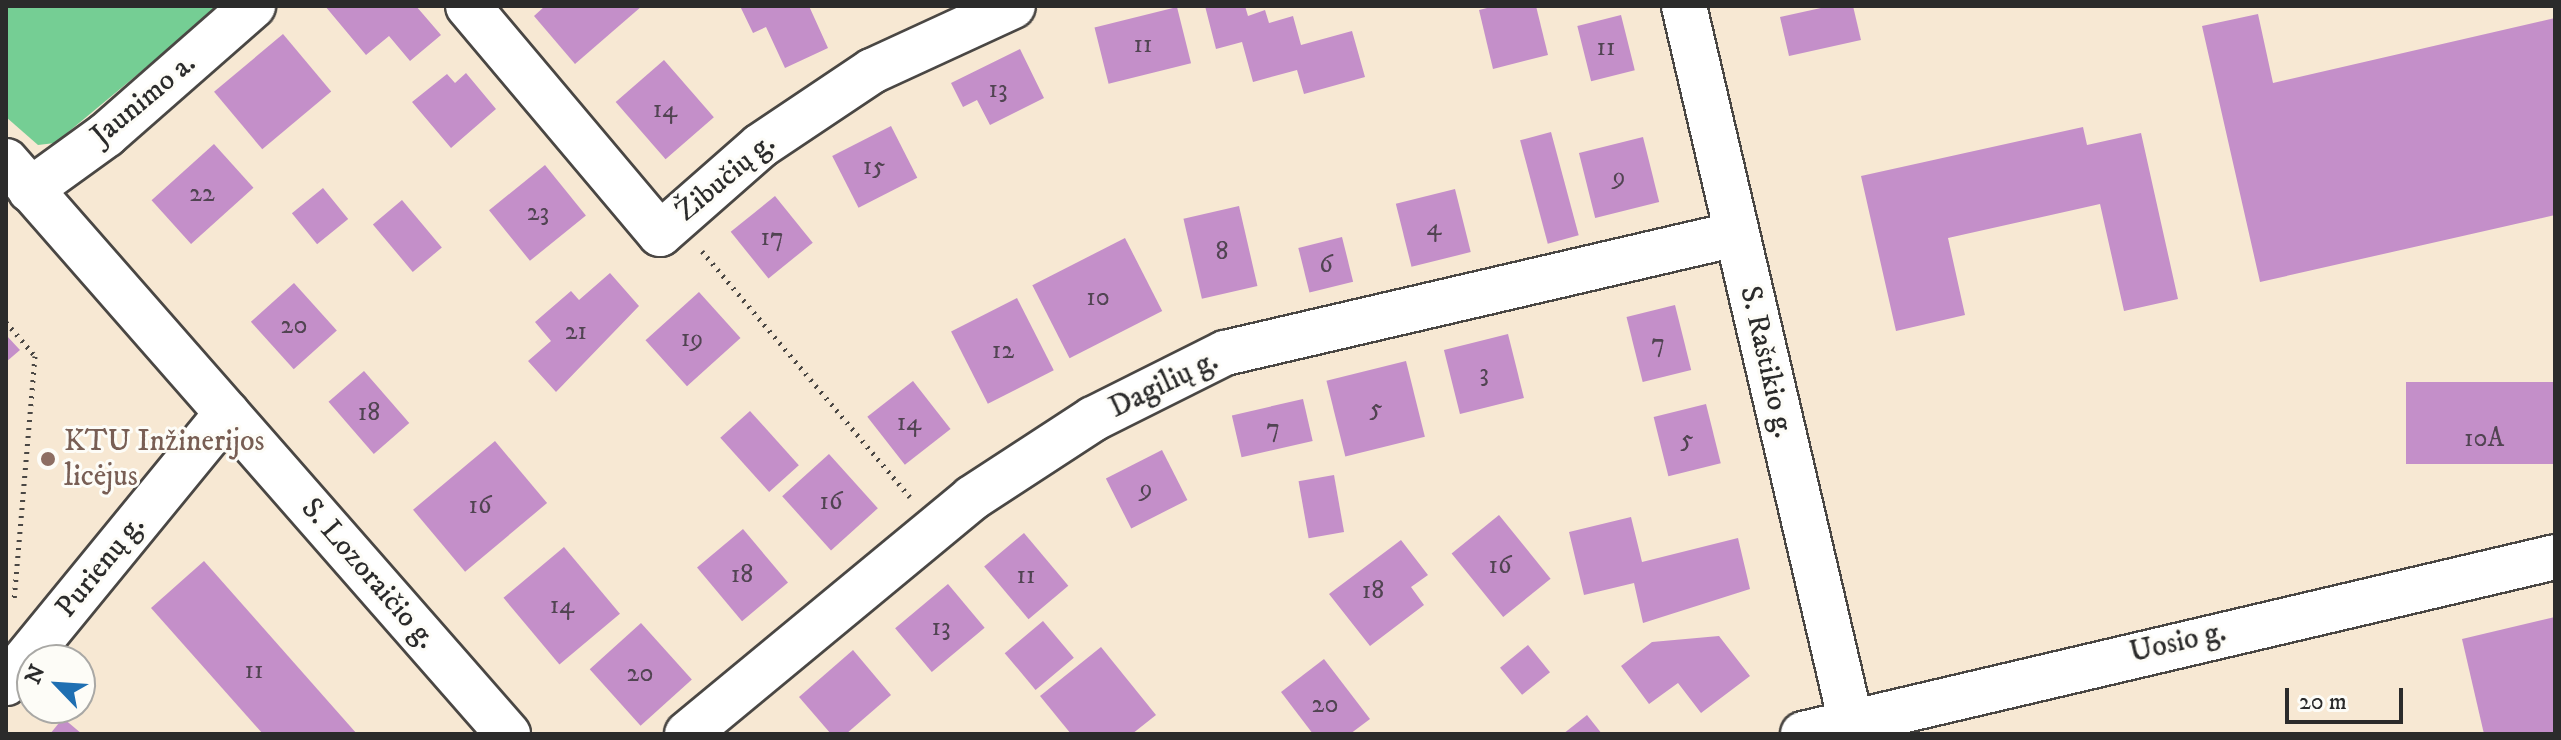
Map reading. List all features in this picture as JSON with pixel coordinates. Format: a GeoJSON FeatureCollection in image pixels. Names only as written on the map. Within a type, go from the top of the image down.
{"type":"FeatureCollection","features":[{"type":"Feature","properties":{"kind":"street","name":"Jaunimo a."},"geometry":{"type":"LineString","coordinates":[[18,176],[106,135],[253,6]]}},
{"type":"Feature","properties":{"kind":"street","name":"Žibučių g."},"geometry":{"type":"LineString","coordinates":[[468,6],[660,234],[760,146],[872,71],[1013,6]]}},
{"type":"Feature","properties":{"kind":"street","name":"S. Raštikio g."},"geometry":{"type":"LineString","coordinates":[[1684,6],[1850,718]]}},
{"type":"Feature","properties":{"kind":"street","name":"S. Lozoraičio g."},"geometry":{"type":"LineString","coordinates":[[18,176],[227,413],[494,729]]}},
{"type":"Feature","properties":{"kind":"street","name":"Dagilių g."},"geometry":{"type":"LineString","coordinates":[[687,734],[935,526],[1093,419],[1225,353],[1736,234]]}},
{"type":"Feature","properties":{"kind":"street","name":"Purienų g."},"geometry":{"type":"LineString","coordinates":[[6,683],[227,413]]}},
{"type":"Feature","properties":{"kind":"street","name":"Uosio g."},"geometry":{"type":"LineString","coordinates":[[1803,734],[1850,718],[2555,557]]}},
{"type":"Feature","properties":{"kind":"path"},"geometry":{"type":"LineString","coordinates":[[676,220],[935,526]]}},
{"type":"Feature","properties":{"kind":"path"},"geometry":{"type":"LineString","coordinates":[[6,322],[35,356],[14,601]]}},
{"type":"Feature","properties":{"kind":"green space"},"geometry":{"type":"Polygon","coordinates":[[[6,6],[220,6],[55,143],[38,145],[6,117],[6,6]]]}},
{"type":"Feature","properties":{"kind":"building"},"geometry":{"type":"Polygon","coordinates":[[[325,6],[416,6],[441,35],[410,61],[389,36],[366,55],[325,6]]]}},
{"type":"Feature","properties":{"kind":"building"},"geometry":{"type":"Polygon","coordinates":[[[545,6],[642,6],[575,64],[534,16],[545,6]]]}},
{"type":"Feature","properties":{"kind":"building"},"geometry":{"type":"Polygon","coordinates":[[[740,6],[809,6],[828,48],[785,68],[766,27],[753,33],[740,6]]]}},
{"type":"Feature","properties":{"kind":"building"},"geometry":{"type":"Polygon","coordinates":[[[1205,6],[1245,6],[1248,16],[1265,10],[1269,23],[1293,16],[1301,45],[1352,31],[1365,77],[1304,94],[1297,70],[1253,82],[1242,42],[1216,49],[1205,6]]]}},
{"type":"Feature","properties":{"kind":"building"},"geometry":{"type":"Polygon","coordinates":[[[1495,6],[1536,6],[1548,55],[1493,69],[1479,10],[1495,6]]]}},
{"type":"Feature","properties":{"kind":"building"},"geometry":{"type":"Polygon","coordinates":[[[1830,6],[1853,6],[1861,40],[1789,56],[1780,17],[1830,6]]]}},
{"type":"Feature","properties":{"kind":"building"},"geometry":{"type":"Polygon","coordinates":[[[1177,7],[1191,63],[1109,84],[1095,28],[1177,7]]]}},
{"type":"Feature","properties":{"kind":"building"},"geometry":{"type":"Polygon","coordinates":[[[2258,14],[2273,83],[2555,18],[2555,215],[2260,282],[2202,26],[2258,14]]]}},
{"type":"Feature","properties":{"kind":"building"},"geometry":{"type":"Polygon","coordinates":[[[1621,15],[1635,70],[1591,81],[1577,26],[1621,15]]]}},
{"type":"Feature","properties":{"kind":"building"},"geometry":{"type":"Polygon","coordinates":[[[283,34],[331,91],[262,149],[214,92],[283,34]]]}},
{"type":"Feature","properties":{"kind":"building"},"geometry":{"type":"Polygon","coordinates":[[[1020,49],[1044,98],[990,125],[977,100],[963,107],[951,83],[1020,49]]]}},
{"type":"Feature","properties":{"kind":"building"},"geometry":{"type":"Polygon","coordinates":[[[664,60],[714,117],[666,159],[616,102],[664,60]]]}},
{"type":"Feature","properties":{"kind":"building"},"geometry":{"type":"Polygon","coordinates":[[[466,73],[496,109],[451,148],[412,102],[447,74],[455,83],[466,73]]]}},
{"type":"Feature","properties":{"kind":"building"},"geometry":{"type":"Polygon","coordinates":[[[891,126],[917,178],[859,208],[832,156],[891,126]]]}},
{"type":"Feature","properties":{"kind":"building"},"geometry":{"type":"Polygon","coordinates":[[[2083,127],[2087,145],[2141,133],[2178,299],[2124,311],[2100,204],[1948,238],[1965,315],[1896,331],[1861,176],[2083,127]]]}},
{"type":"Feature","properties":{"kind":"building"},"geometry":{"type":"Polygon","coordinates":[[[1551,132],[1579,235],[1548,244],[1520,140],[1551,132]]]}},
{"type":"Feature","properties":{"kind":"building"},"geometry":{"type":"Polygon","coordinates":[[[1643,137],[1659,202],[1595,218],[1579,153],[1643,137]]]}},
{"type":"Feature","properties":{"kind":"building"},"geometry":{"type":"Polygon","coordinates":[[[214,144],[253,188],[191,244],[152,200],[214,144]]]}},
{"type":"Feature","properties":{"kind":"building"},"geometry":{"type":"Polygon","coordinates":[[[545,165],[586,216],[530,261],[489,210],[545,165]]]}},
{"type":"Feature","properties":{"kind":"building"},"geometry":{"type":"Polygon","coordinates":[[[323,188],[348,219],[317,244],[292,213],[323,188]]]}},
{"type":"Feature","properties":{"kind":"building"},"geometry":{"type":"Polygon","coordinates":[[[1455,189],[1471,252],[1412,267],[1396,204],[1455,189]]]}},
{"type":"Feature","properties":{"kind":"building"},"geometry":{"type":"Polygon","coordinates":[[[775,196],[813,243],[768,279],[731,232],[775,196]]]}},
{"type":"Feature","properties":{"kind":"building"},"geometry":{"type":"Polygon","coordinates":[[[402,200],[442,247],[413,272],[373,224],[402,200]]]}},
{"type":"Feature","properties":{"kind":"building"},"geometry":{"type":"Polygon","coordinates":[[[1239,206],[1257,286],[1202,299],[1183,219],[1239,206]]]}},
{"type":"Feature","properties":{"kind":"building"},"geometry":{"type":"Polygon","coordinates":[[[1342,237],[1353,282],[1309,293],[1298,248],[1342,237]]]}},
{"type":"Feature","properties":{"kind":"building"},"geometry":{"type":"Polygon","coordinates":[[[1125,238],[1162,311],[1070,358],[1032,285],[1125,238]]]}},
{"type":"Feature","properties":{"kind":"building"},"geometry":{"type":"Polygon","coordinates":[[[610,273],[639,306],[556,392],[528,361],[551,341],[535,322],[571,291],[579,300],[610,273]]]}},
{"type":"Feature","properties":{"kind":"building"},"geometry":{"type":"Polygon","coordinates":[[[294,283],[337,331],[294,369],[251,322],[294,283]]]}},
{"type":"Feature","properties":{"kind":"building"},"geometry":{"type":"Polygon","coordinates":[[[699,292],[740,338],[687,386],[645,340],[699,292]]]}},
{"type":"Feature","properties":{"kind":"building"},"geometry":{"type":"Polygon","coordinates":[[[1017,298],[1054,370],[988,404],[951,332],[1017,298]]]}},
{"type":"Feature","properties":{"kind":"building"},"geometry":{"type":"Polygon","coordinates":[[[1675,305],[1691,370],[1643,382],[1626,317],[1675,305]]]}},
{"type":"Feature","properties":{"kind":"building"},"geometry":{"type":"Polygon","coordinates":[[[1508,334],[1524,398],[1460,414],[1444,350],[1508,334]]]}},
{"type":"Feature","properties":{"kind":"building"},"geometry":{"type":"Polygon","coordinates":[[[6,335],[20,350],[6,362],[6,335]]]}},
{"type":"Feature","properties":{"kind":"building"},"geometry":{"type":"Polygon","coordinates":[[[1406,361],[1425,437],[1345,457],[1326,381],[1406,361]]]}},
{"type":"Feature","properties":{"kind":"building"},"geometry":{"type":"Polygon","coordinates":[[[364,371],[409,423],[374,454],[329,402],[364,371]]]}},
{"type":"Feature","properties":{"kind":"building"},"geometry":{"type":"Polygon","coordinates":[[[913,381],[951,429],[905,465],[867,417],[913,381]]]}},
{"type":"Feature","properties":{"kind":"building"},"geometry":{"type":"Polygon","coordinates":[[[2406,382],[2555,382],[2555,464],[2406,464],[2406,382]]]}},
{"type":"Feature","properties":{"kind":"building"},"geometry":{"type":"Polygon","coordinates":[[[1303,399],[1313,441],[1242,457],[1232,415],[1303,399]]]}},
{"type":"Feature","properties":{"kind":"building"},"geometry":{"type":"Polygon","coordinates":[[[1706,404],[1721,463],[1668,476],[1654,417],[1706,404]]]}},
{"type":"Feature","properties":{"kind":"building"},"geometry":{"type":"Polygon","coordinates":[[[750,411],[799,465],[769,492],[720,438],[750,411]]]}},
{"type":"Feature","properties":{"kind":"building"},"geometry":{"type":"Polygon","coordinates":[[[495,441],[547,503],[465,572],[413,510],[495,441]]]}},
{"type":"Feature","properties":{"kind":"building"},"geometry":{"type":"Polygon","coordinates":[[[1162,450],[1187,500],[1131,528],[1106,479],[1162,450]]]}},
{"type":"Feature","properties":{"kind":"building"},"geometry":{"type":"Polygon","coordinates":[[[829,454],[878,508],[831,550],[782,496],[829,454]]]}},
{"type":"Feature","properties":{"kind":"building"},"geometry":{"type":"Polygon","coordinates":[[[1334,475],[1344,532],[1309,538],[1299,481],[1334,475]]]}},
{"type":"Feature","properties":{"kind":"building"},"geometry":{"type":"Polygon","coordinates":[[[1499,515],[1551,579],[1503,617],[1452,553],[1499,515]]]}},
{"type":"Feature","properties":{"kind":"building"},"geometry":{"type":"Polygon","coordinates":[[[1631,517],[1642,562],[1738,538],[1750,589],[1643,623],[1634,583],[1584,595],[1569,532],[1631,517]]]}},
{"type":"Feature","properties":{"kind":"building"},"geometry":{"type":"Polygon","coordinates":[[[743,529],[788,583],[742,621],[697,568],[743,529]]]}},
{"type":"Feature","properties":{"kind":"building"},"geometry":{"type":"Polygon","coordinates":[[[1024,533],[1068,586],[1029,619],[984,566],[1024,533]]]}},
{"type":"Feature","properties":{"kind":"building"},"geometry":{"type":"Polygon","coordinates":[[[1401,540],[1428,575],[1411,587],[1424,605],[1370,646],[1329,594],[1401,540]]]}},
{"type":"Feature","properties":{"kind":"building"},"geometry":{"type":"Polygon","coordinates":[[[564,547],[620,614],[559,664],[503,598],[564,547]]]}},
{"type":"Feature","properties":{"kind":"building"},"geometry":{"type":"Polygon","coordinates":[[[204,561],[357,734],[263,734],[151,608],[204,561]]]}},
{"type":"Feature","properties":{"kind":"building"},"geometry":{"type":"Polygon","coordinates":[[[948,584],[985,628],[932,672],[895,628],[948,584]]]}},
{"type":"Feature","properties":{"kind":"building"},"geometry":{"type":"Polygon","coordinates":[[[2555,617],[2555,734],[2484,734],[2462,639],[2555,617]]]}},
{"type":"Feature","properties":{"kind":"building"},"geometry":{"type":"Polygon","coordinates":[[[1043,621],[1074,658],[1036,690],[1005,653],[1043,621]]]}},
{"type":"Feature","properties":{"kind":"building"},"geometry":{"type":"Polygon","coordinates":[[[641,623],[692,679],[641,726],[590,669],[641,623]]]}},
{"type":"Feature","properties":{"kind":"building"},"geometry":{"type":"Polygon","coordinates":[[[1719,636],[1750,676],[1701,713],[1678,683],[1649,704],[1621,666],[1652,642],[1719,636]]]}},
{"type":"Feature","properties":{"kind":"building"},"geometry":{"type":"Polygon","coordinates":[[[1528,645],[1550,672],[1522,695],[1500,668],[1528,645]]]}},
{"type":"Feature","properties":{"kind":"building"},"geometry":{"type":"Polygon","coordinates":[[[1101,647],[1156,715],[1132,734],[1071,734],[1040,696],[1101,647]]]}},
{"type":"Feature","properties":{"kind":"building"},"geometry":{"type":"Polygon","coordinates":[[[853,650],[891,695],[846,734],[831,734],[799,697],[853,650]]]}},
{"type":"Feature","properties":{"kind":"building"},"geometry":{"type":"Polygon","coordinates":[[[1324,659],[1370,719],[1350,734],[1313,734],[1281,692],[1324,659]]]}},
{"type":"Feature","properties":{"kind":"building"},"geometry":{"type":"Polygon","coordinates":[[[1587,715],[1602,734],[1563,734],[1587,715]]]}},
{"type":"Feature","properties":{"kind":"building"},"geometry":{"type":"Polygon","coordinates":[[[58,724],[70,724],[82,734],[50,734],[58,724]]]}},
{"type":"Feature","properties":{"kind":"place","name":"KTU Inžinerijos licėjus"},"geometry":{"type":"Point","coordinates":[48,459]}}]}
